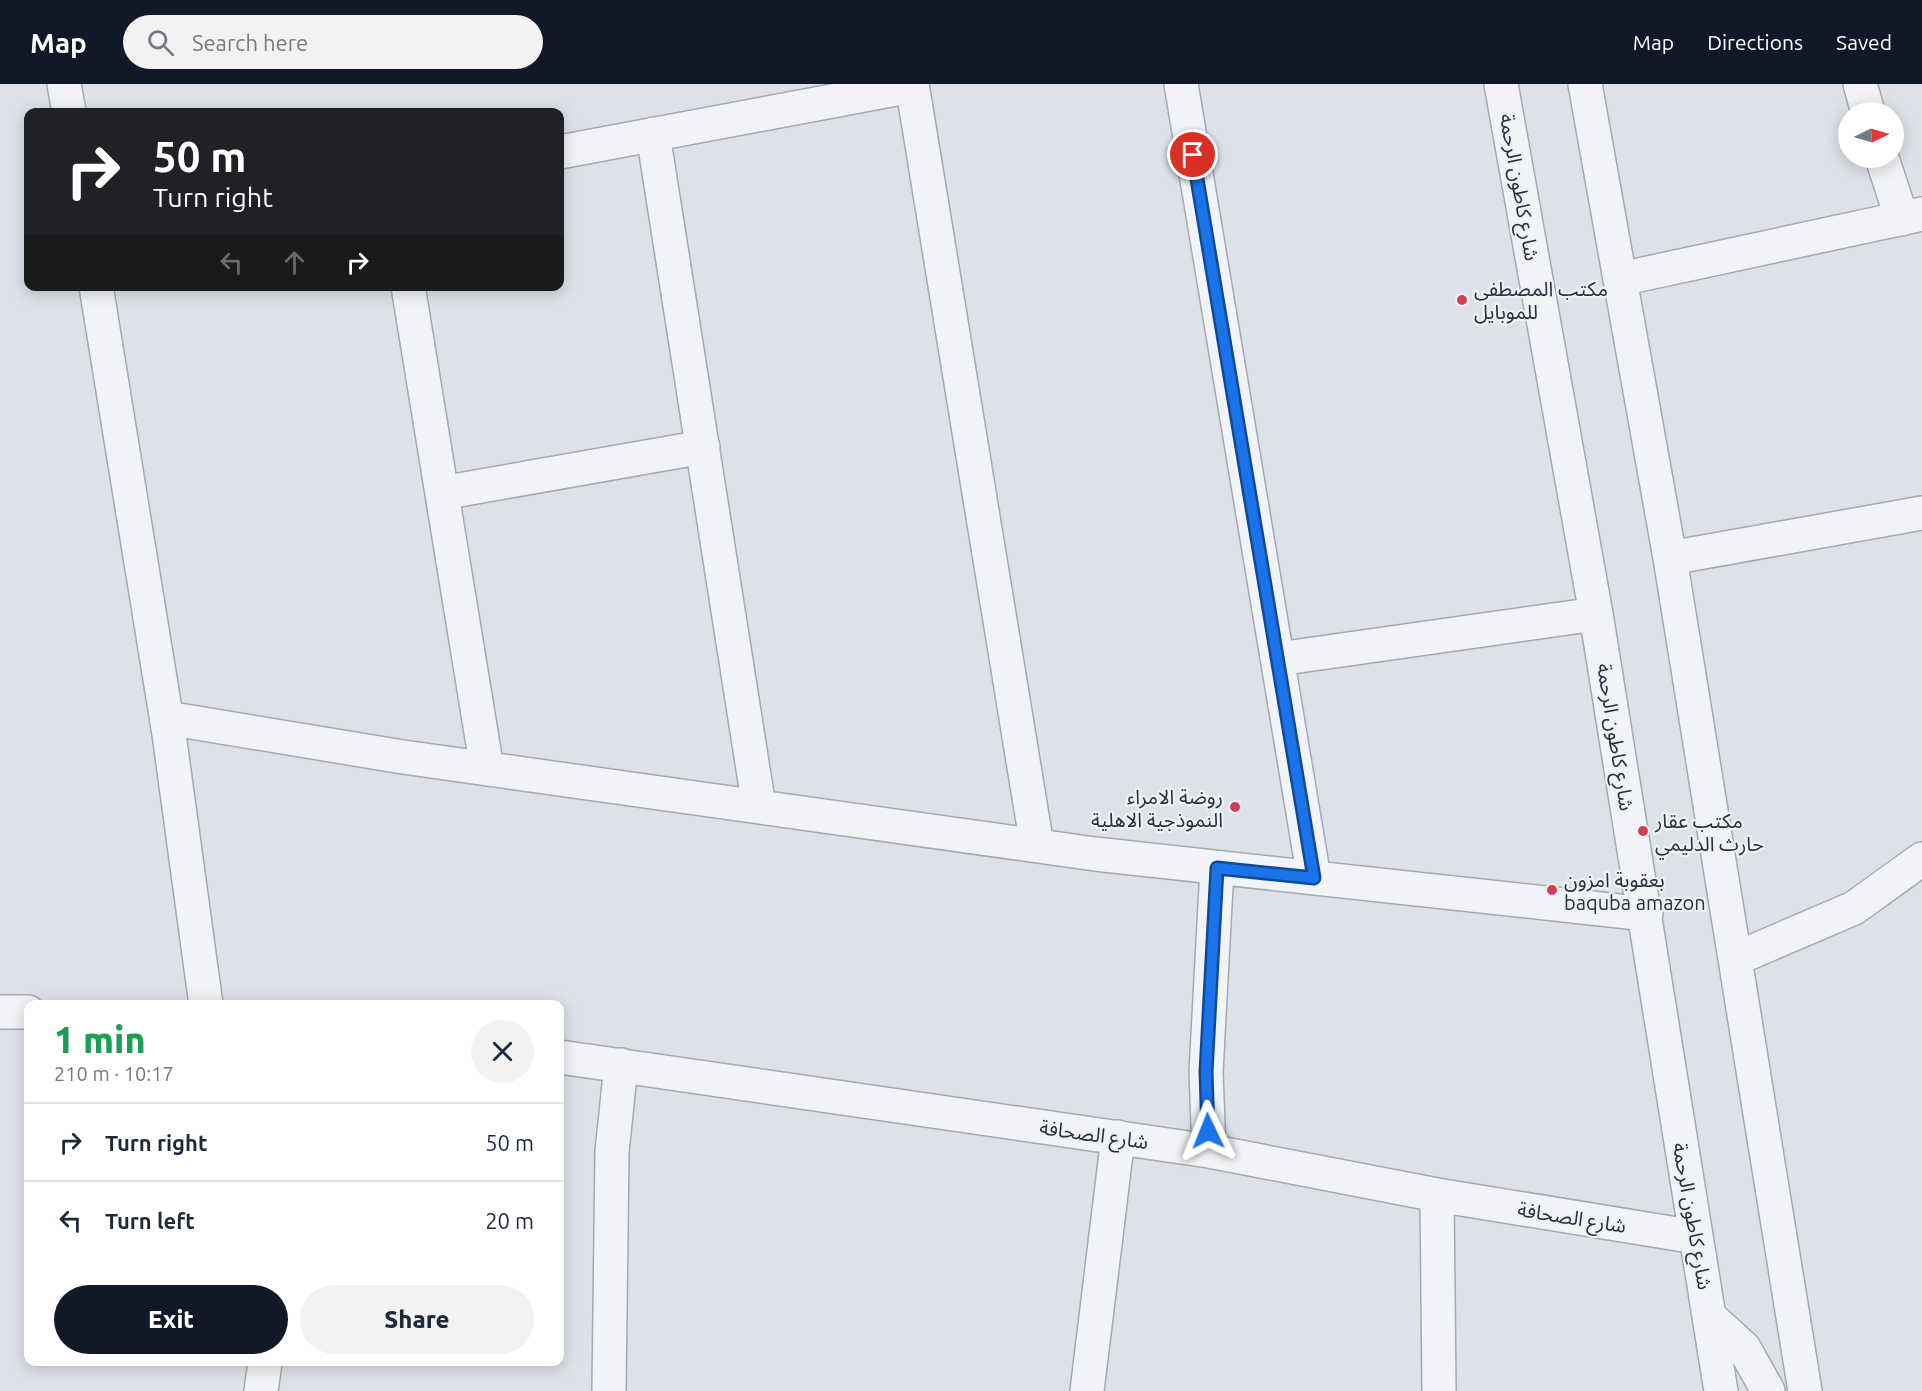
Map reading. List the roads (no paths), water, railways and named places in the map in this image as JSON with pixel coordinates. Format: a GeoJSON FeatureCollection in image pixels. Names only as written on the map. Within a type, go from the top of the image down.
{"type":"FeatureCollection","features":[{"type":"Feature","properties":{"kind":"street"},"geometry":{"type":"LineString","coordinates":[[64,84],[68,108]]}},
{"type":"Feature","properties":{"kind":"street"},"geometry":{"type":"LineString","coordinates":[[1181,84],[1314,878]]}},
{"type":"Feature","properties":{"kind":"street","name":"شارع كاطون الرحمة"},"geometry":{"type":"LineString","coordinates":[[1501,84],[1596,614],[1646,914],[1653,980],[1721,1391]]}},
{"type":"Feature","properties":{"kind":"street"},"geometry":{"type":"LineString","coordinates":[[1585,84],[1670,558],[1805,1391]]}},
{"type":"Feature","properties":{"kind":"street"},"geometry":{"type":"LineString","coordinates":[[1860,84],[1865,102]]}},
{"type":"Feature","properties":{"kind":"street"},"geometry":{"type":"LineString","coordinates":[[564,151],[912,85],[1037,846]]}},
{"type":"Feature","properties":{"kind":"street"},"geometry":{"type":"LineString","coordinates":[[653,134],[759,807]]}},
{"type":"Feature","properties":{"kind":"street"},"geometry":{"type":"LineString","coordinates":[[1620,279],[1912,217],[1887,168]]}},
{"type":"Feature","properties":{"kind":"street"},"geometry":{"type":"LineString","coordinates":[[97,291],[167,718],[205,1000]]}},
{"type":"Feature","properties":{"kind":"street"},"geometry":{"type":"LineString","coordinates":[[409,291],[487,769]]}},
{"type":"Feature","properties":{"kind":"street"},"geometry":{"type":"LineString","coordinates":[[442,493],[703,447]]}},
{"type":"Feature","properties":{"kind":"street"},"geometry":{"type":"LineString","coordinates":[[1670,558],[1922,513]]}},
{"type":"Feature","properties":{"kind":"street"},"geometry":{"type":"LineString","coordinates":[[1278,659],[1596,614]]}},
{"type":"Feature","properties":{"kind":"street"},"geometry":{"type":"LineString","coordinates":[[167,718],[487,769],[1037,846],[1217,868],[1646,914]]}},
{"type":"Feature","properties":{"kind":"street"},"geometry":{"type":"LineString","coordinates":[[1735,959],[1854,908],[1922,859]]}},
{"type":"Feature","properties":{"kind":"street"},"geometry":{"type":"LineString","coordinates":[[1209,1150],[1206,1072],[1217,868]]}},
{"type":"Feature","properties":{"kind":"street"},"geometry":{"type":"LineString","coordinates":[[0,1012],[24,1012]]}},
{"type":"Feature","properties":{"kind":"street","name":"شارع الصحافة"},"geometry":{"type":"LineString","coordinates":[[564,1058],[1209,1150],[1437,1195],[1696,1237]]}},
{"type":"Feature","properties":{"kind":"street"},"geometry":{"type":"LineString","coordinates":[[609,1391],[612,1152],[621,1065]]}},
{"type":"Feature","properties":{"kind":"street"},"geometry":{"type":"LineString","coordinates":[[1087,1391],[1118,1137]]}},
{"type":"Feature","properties":{"kind":"street"},"geometry":{"type":"LineString","coordinates":[[1437,1195],[1439,1391]]}},
{"type":"Feature","properties":{"kind":"street"},"geometry":{"type":"LineString","coordinates":[[1710,1317],[1744,1348],[1768,1391]]}},
{"type":"Feature","properties":{"kind":"street"},"geometry":{"type":"LineString","coordinates":[[261,1391],[264,1366]]}},
{"type":"Feature","properties":{"kind":"place","name":"مكتب المصطفى للموبايل"},"geometry":{"type":"Point","coordinates":[1462,300]}},
{"type":"Feature","properties":{"kind":"place","name":"روضة الامراء النموذجية الاهلية"},"geometry":{"type":"Point","coordinates":[1235,807]}},
{"type":"Feature","properties":{"kind":"place","name":"مكتب عقار حارث الدليمي"},"geometry":{"type":"Point","coordinates":[1643,831]}},
{"type":"Feature","properties":{"kind":"place","name":"بعقوبة امزون baquba amazon"},"geometry":{"type":"Point","coordinates":[1552,890]}}]}
